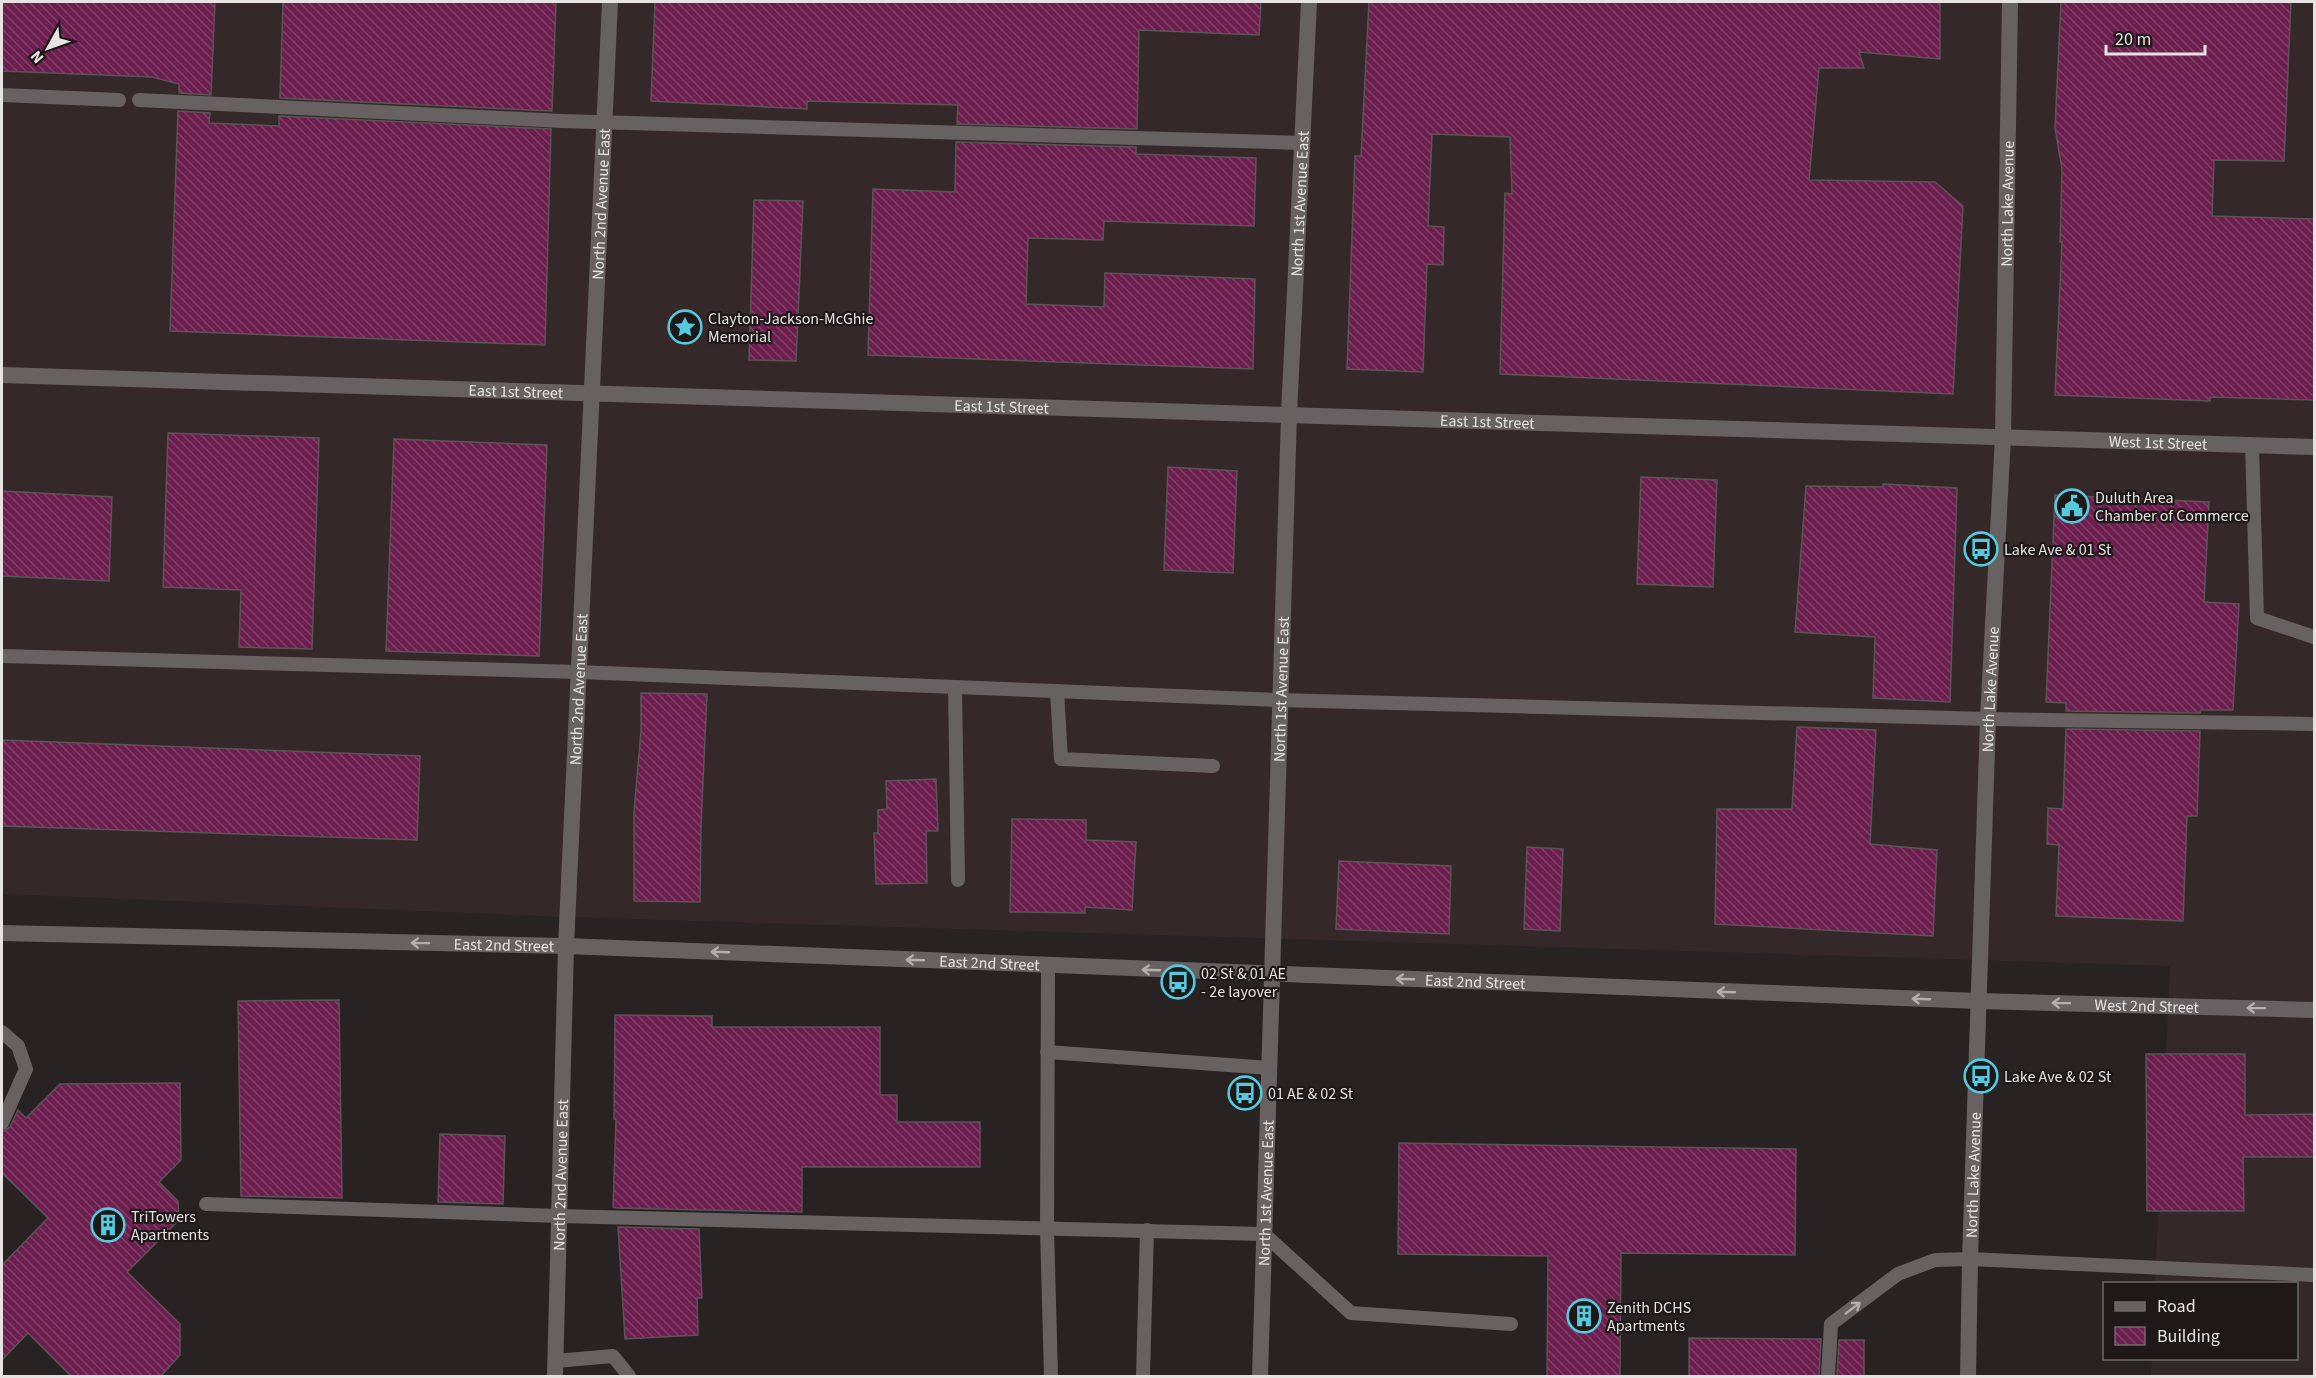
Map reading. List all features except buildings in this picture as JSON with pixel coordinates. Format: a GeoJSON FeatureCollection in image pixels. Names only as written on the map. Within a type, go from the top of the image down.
{"type":"FeatureCollection","features":[{"type":"Feature","properties":{"kind":"street","name":"North 2nd Avenue East"},"geometry":{"type":"LineString","coordinates":[[555,1369],[566,946],[610,2]]}},
{"type":"Feature","properties":{"kind":"street","name":"North 1st Avenue East"},"geometry":{"type":"LineString","coordinates":[[1260,1377],[1289,414],[1309,2]]}},
{"type":"Feature","properties":{"kind":"street","name":"North Lake Avenue"},"geometry":{"type":"LineString","coordinates":[[1968,1377],[1988,719],[2002,437],[2010,2]]}},
{"type":"Feature","properties":{"kind":"street","name":"East 1st Street"},"geometry":{"type":"LineString","coordinates":[[2,375],[2002,437]]}},
{"type":"Feature","properties":{"kind":"street","name":"West 1st Street"},"geometry":{"type":"LineString","coordinates":[[2002,437],[2314,447]]}},
{"type":"Feature","properties":{"kind":"street","name":"East 2nd Street"},"geometry":{"type":"LineString","coordinates":[[2,933],[566,946],[1979,1001]]}},
{"type":"Feature","properties":{"kind":"street","name":"West 2nd Street"},"geometry":{"type":"LineString","coordinates":[[1979,1001],[2314,1010]]}},
{"type":"Feature","properties":{"kind":"lane"},"geometry":{"type":"LineString","coordinates":[[2,95],[119,100]]}},
{"type":"Feature","properties":{"kind":"lane"},"geometry":{"type":"LineString","coordinates":[[140,100],[604,121],[1302,143]]}},
{"type":"Feature","properties":{"kind":"lane"},"geometry":{"type":"LineString","coordinates":[[2252,445],[2257,618],[2314,637]]}},
{"type":"Feature","properties":{"kind":"lane"},"geometry":{"type":"LineString","coordinates":[[2,656],[579,672],[1279,700],[1988,719],[2314,724]]}},
{"type":"Feature","properties":{"kind":"lane"},"geometry":{"type":"LineString","coordinates":[[955,687],[958,880]]}},
{"type":"Feature","properties":{"kind":"lane"},"geometry":{"type":"LineString","coordinates":[[1057,691],[1061,759],[1213,766]]}},
{"type":"Feature","properties":{"kind":"lane"},"geometry":{"type":"LineString","coordinates":[[1048,965],[1047,1228],[1051,1377]]}},
{"type":"Feature","properties":{"kind":"lane"},"geometry":{"type":"LineString","coordinates":[[2,1032],[18,1046],[26,1069],[2,1123]]}},
{"type":"Feature","properties":{"kind":"lane"},"geometry":{"type":"LineString","coordinates":[[1047,1052],[1270,1068]]}},
{"type":"Feature","properties":{"kind":"lane"},"geometry":{"type":"LineString","coordinates":[[207,1204],[559,1216],[1264,1233],[1351,1313],[1511,1324]]}},
{"type":"Feature","properties":{"kind":"lane"},"geometry":{"type":"LineString","coordinates":[[1143,1377],[1147,1230]]}},
{"type":"Feature","properties":{"kind":"lane"},"geometry":{"type":"LineString","coordinates":[[1828,1377],[1831,1324],[1898,1274],[1935,1260],[1970,1258],[2314,1275]]}},
{"type":"Feature","properties":{"kind":"lane"},"geometry":{"type":"LineString","coordinates":[[555,1369],[613,1356],[629,1377]]}},
{"type":"Feature","properties":{"kind":"shaded area"},"geometry":{"type":"Polygon","coordinates":[[[2,2],[2314,2],[2314,1376],[2151,1376],[2152,1360],[2298,1360],[2298,1282],[2155,1282],[2170,966],[567,917],[2,894],[2,2]]]}},
{"type":"Feature","properties":{"kind":"place","name":"Clayton-Jackson-McGhie Memorial"},"geometry":{"type":"Point","coordinates":[685,327]}},
{"type":"Feature","properties":{"kind":"place","name":"Duluth Area Chamber of Commerce"},"geometry":{"type":"Point","coordinates":[2072,506]}},
{"type":"Feature","properties":{"kind":"place","name":"Lake Ave & 01 St"},"geometry":{"type":"Point","coordinates":[1981,549]}},
{"type":"Feature","properties":{"kind":"place","name":"02 St & 01 AE - 2e layover"},"geometry":{"type":"Point","coordinates":[1178,982]}},
{"type":"Feature","properties":{"kind":"place","name":"Lake Ave & 02 St"},"geometry":{"type":"Point","coordinates":[1981,1076]}},
{"type":"Feature","properties":{"kind":"place","name":"01 AE & 02 St"},"geometry":{"type":"Point","coordinates":[1245,1093]}},
{"type":"Feature","properties":{"kind":"place","name":"TriTowers Apartments"},"geometry":{"type":"Point","coordinates":[108,1225]}},
{"type":"Feature","properties":{"kind":"place","name":"Zenith DCHS Apartments"},"geometry":{"type":"Point","coordinates":[1584,1316]}}]}
